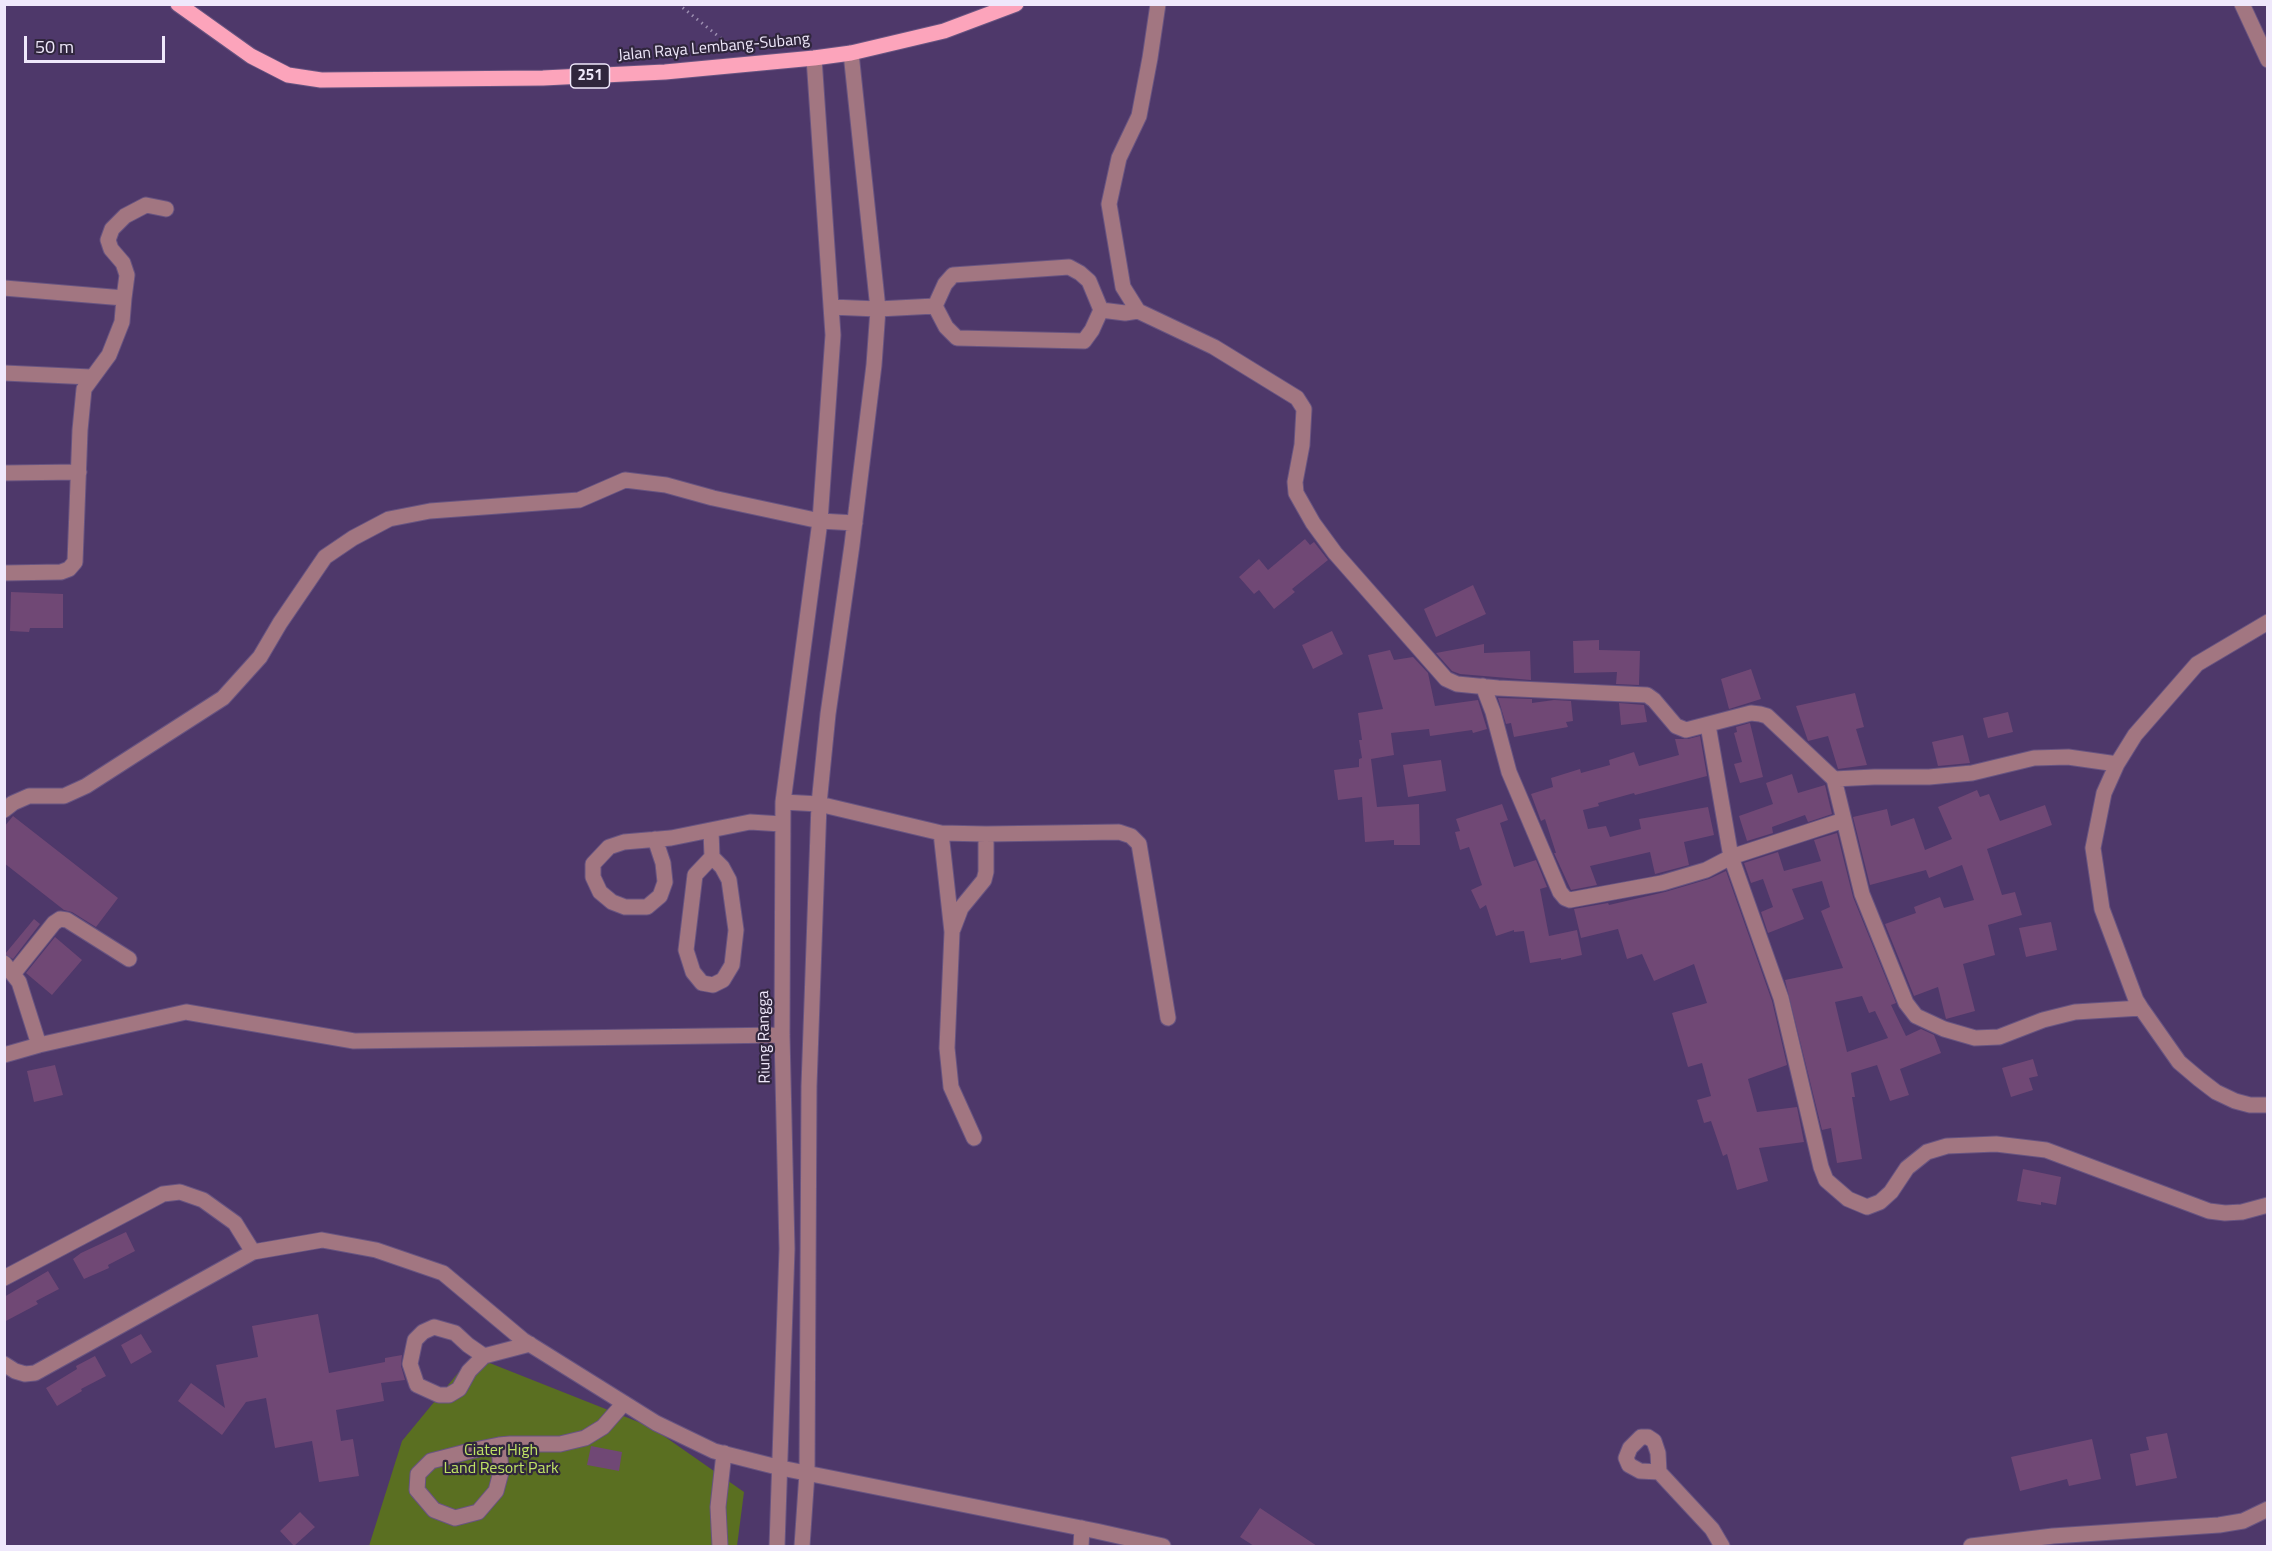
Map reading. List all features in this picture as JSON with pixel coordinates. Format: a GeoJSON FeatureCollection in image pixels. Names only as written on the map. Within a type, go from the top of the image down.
{"type":"FeatureCollection","features":[{"type":"Feature","properties":{"kind":"main road","name":"Jalan Raya Lembang-Subang"},"geometry":{"type":"LineString","coordinates":[[178,4],[251,56],[288,75],[321,80],[543,78],[665,72],[814,58],[851,53],[944,32],[1016,4]]}},
{"type":"Feature","properties":{"kind":"street"},"geometry":{"type":"LineString","coordinates":[[1158,4],[1139,116],[1119,158],[1109,204],[1123,287],[1138,311],[1214,348],[1297,398],[1304,410],[1302,445],[1295,482],[1296,493],[1313,523],[1335,553],[1446,679],[1457,684],[1647,695],[1681,730],[1751,713],[1767,716],[1834,779],[1862,894],[1906,1004],[1916,1016],[1944,1029],[1975,1038],[1999,1037],[2043,1020],[2075,1012],[2141,1008]]}},
{"type":"Feature","properties":{"kind":"street"},"geometry":{"type":"LineString","coordinates":[[2242,4],[2268,60]]}},
{"type":"Feature","properties":{"kind":"street"},"geometry":{"type":"LineString","coordinates":[[802,1546],[807,1473],[809,1086],[819,804],[828,714],[855,524],[874,365],[878,309],[851,53]]}},
{"type":"Feature","properties":{"kind":"street","name":"Riung Rangga"},"geometry":{"type":"LineString","coordinates":[[777,1546],[787,1249],[782,1035],[783,802],[820,521],[833,335],[814,58]]}},
{"type":"Feature","properties":{"kind":"street"},"geometry":{"type":"LineString","coordinates":[[4,573],[61,572],[69,569],[75,562],[84,389],[109,355],[122,322],[127,275],[123,263],[111,249],[108,240],[112,229],[125,216],[146,205],[166,208]]}},
{"type":"Feature","properties":{"kind":"street"},"geometry":{"type":"LineString","coordinates":[[1069,267],[1089,282],[1101,309],[1092,330],[1084,340],[957,338],[946,327],[935,306],[945,284],[953,275],[1069,267]]}},
{"type":"Feature","properties":{"kind":"street"},"geometry":{"type":"LineString","coordinates":[[4,288],[123,298]]}},
{"type":"Feature","properties":{"kind":"street"},"geometry":{"type":"LineString","coordinates":[[831,307],[878,309],[935,306]]}},
{"type":"Feature","properties":{"kind":"street"},"geometry":{"type":"LineString","coordinates":[[1101,309],[1125,313],[1138,311]]}},
{"type":"Feature","properties":{"kind":"street"},"geometry":{"type":"LineString","coordinates":[[4,374],[91,377]]}},
{"type":"Feature","properties":{"kind":"street"},"geometry":{"type":"LineString","coordinates":[[4,473],[79,472]]}},
{"type":"Feature","properties":{"kind":"street"},"geometry":{"type":"LineString","coordinates":[[4,810],[29,796],[64,796],[86,786],[223,699],[260,657],[325,557],[353,538],[389,519],[430,510],[579,500],[624,480],[666,485],[713,498],[820,521],[855,524]]}},
{"type":"Feature","properties":{"kind":"street"},"geometry":{"type":"LineString","coordinates":[[2268,622],[2197,664],[2134,735],[2104,793],[2093,848],[2102,909],[2141,1008],[2179,1062],[2216,1092],[2250,1105],[2268,1105]]}},
{"type":"Feature","properties":{"kind":"street"},"geometry":{"type":"LineString","coordinates":[[1483,686],[1493,712],[1509,772],[1565,898],[1575,900],[1662,883],[1706,870],[1731,857],[1844,820]]}},
{"type":"Feature","properties":{"kind":"street"},"geometry":{"type":"LineString","coordinates":[[1708,724],[1731,857],[1781,998],[1821,1167],[1826,1180],[1848,1199],[1868,1207],[1880,1203],[1891,1192],[1907,1168],[1927,1152],[1947,1146],[1995,1144],[2046,1150],[2209,1211],[2242,1212],[2268,1205]]}},
{"type":"Feature","properties":{"kind":"street"},"geometry":{"type":"LineString","coordinates":[[1834,779],[1929,777],[1972,773],[2034,758],[2068,757],[2117,764]]}},
{"type":"Feature","properties":{"kind":"street"},"geometry":{"type":"LineString","coordinates":[[783,802],[819,804],[941,833],[1119,832],[1131,836],[1139,844],[1168,1018]]}},
{"type":"Feature","properties":{"kind":"street"},"geometry":{"type":"LineString","coordinates":[[655,839],[663,863],[665,882],[660,896],[647,907],[626,907],[612,902],[600,892],[593,877],[593,864],[609,847],[624,842],[655,839],[750,822],[783,824]]}},
{"type":"Feature","properties":{"kind":"street"},"geometry":{"type":"LineString","coordinates":[[711,830],[712,857],[722,867],[729,880],[736,930],[732,965],[723,980],[712,985],[702,983],[693,972],[686,950],[695,875],[712,857]]}},
{"type":"Feature","properties":{"kind":"street"},"geometry":{"type":"LineString","coordinates":[[941,833],[952,932],[947,1048],[951,1087],[974,1138]]}},
{"type":"Feature","properties":{"kind":"street"},"geometry":{"type":"LineString","coordinates":[[952,932],[961,908],[984,880],[986,834]]}},
{"type":"Feature","properties":{"kind":"street"},"geometry":{"type":"LineString","coordinates":[[39,1045],[19,982],[9,969],[54,923],[60,919],[67,920],[129,959]]}},
{"type":"Feature","properties":{"kind":"street"},"geometry":{"type":"LineString","coordinates":[[4,1055],[186,1012],[354,1041],[782,1035]]}},
{"type":"Feature","properties":{"kind":"street"},"geometry":{"type":"LineString","coordinates":[[4,1278],[162,1194],[180,1192],[203,1200],[235,1223],[253,1252]]}},
{"type":"Feature","properties":{"kind":"street"},"geometry":{"type":"LineString","coordinates":[[4,1364],[25,1374],[35,1373],[253,1252],[322,1240],[376,1250],[443,1273],[530,1344],[656,1423],[714,1451],[781,1468],[1163,1546]]}},
{"type":"Feature","properties":{"kind":"street"},"geometry":{"type":"LineString","coordinates":[[484,1356],[468,1346],[455,1333],[434,1327],[423,1332],[415,1340],[410,1364],[417,1385],[439,1395],[449,1395],[459,1389],[470,1371],[484,1356],[530,1344]]}},
{"type":"Feature","properties":{"kind":"street"},"geometry":{"type":"LineString","coordinates":[[499,1445],[501,1472],[496,1491],[478,1512],[455,1518],[434,1510],[417,1490],[418,1474],[431,1461],[499,1445],[510,1443],[560,1444],[585,1438],[603,1427],[624,1403]]}},
{"type":"Feature","properties":{"kind":"street"},"geometry":{"type":"LineString","coordinates":[[720,1546],[718,1507],[724,1453]]}},
{"type":"Feature","properties":{"kind":"street"},"geometry":{"type":"LineString","coordinates":[[1659,1473],[1712,1529],[1722,1546]]}},
{"type":"Feature","properties":{"kind":"street"},"geometry":{"type":"LineString","coordinates":[[1971,1546],[2053,1536],[2219,1525],[2243,1521],[2268,1509]]}},
{"type":"Feature","properties":{"kind":"street"},"geometry":{"type":"LineString","coordinates":[[1081,1546],[1082,1528]]}},
{"type":"Feature","properties":{"kind":"path"},"geometry":{"type":"LineString","coordinates":[[678,4],[698,18],[751,64]]}},
{"type":"Feature","properties":{"kind":"green space","name":"Ciater High Land Resort Park"},"geometry":{"type":"Polygon","coordinates":[[[472,1356],[651,1427],[744,1492],[737,1546],[369,1546],[402,1441],[472,1356]]]}},
{"type":"Feature","properties":{"kind":"building"},"geometry":{"type":"Polygon","coordinates":[[[1305,539],[1310,545],[1314,542],[1328,560],[1292,589],[1295,592],[1274,609],[1259,590],[1254,594],[1239,577],[1259,559],[1268,570],[1305,539]]]}},
{"type":"Feature","properties":{"kind":"building"},"geometry":{"type":"Polygon","coordinates":[[[1473,585],[1486,614],[1436,637],[1424,609],[1473,585]]]}},
{"type":"Feature","properties":{"kind":"building"},"geometry":{"type":"Polygon","coordinates":[[[11,592],[63,594],[63,628],[30,628],[29,632],[10,631],[11,592]]]}},
{"type":"Feature","properties":{"kind":"building"},"geometry":{"type":"Polygon","coordinates":[[[1332,631],[1343,654],[1313,669],[1302,645],[1332,631]]]}},
{"type":"Feature","properties":{"kind":"building"},"geometry":{"type":"Polygon","coordinates":[[[1599,640],[1599,650],[1640,651],[1639,685],[1616,684],[1617,672],[1574,673],[1573,641],[1599,640]]]}},
{"type":"Feature","properties":{"kind":"building"},"geometry":{"type":"Polygon","coordinates":[[[1484,644],[1484,653],[1530,651],[1531,680],[1460,674],[1452,671],[1436,653],[1484,644]]]}},
{"type":"Feature","properties":{"kind":"building"},"geometry":{"type":"Polygon","coordinates":[[[1390,650],[1394,660],[1413,657],[1428,673],[1435,706],[1478,700],[1487,729],[1473,733],[1472,730],[1430,736],[1429,729],[1391,733],[1394,755],[1371,759],[1377,807],[1419,804],[1420,845],[1394,845],[1394,840],[1365,842],[1362,797],[1338,800],[1334,770],[1359,767],[1359,759],[1362,758],[1358,713],[1383,709],[1368,655],[1390,650]]]}},
{"type":"Feature","properties":{"kind":"building"},"geometry":{"type":"Polygon","coordinates":[[[1751,669],[1761,699],[1729,709],[1721,679],[1751,669]]]}},
{"type":"Feature","properties":{"kind":"building"},"geometry":{"type":"Polygon","coordinates":[[[1855,693],[1864,727],[1856,729],[1867,765],[1838,769],[1828,736],[1808,741],[1796,706],[1855,693]]]}},
{"type":"Feature","properties":{"kind":"building"},"geometry":{"type":"Polygon","coordinates":[[[1498,698],[1532,699],[1532,703],[1554,700],[1571,701],[1573,721],[1566,722],[1568,727],[1514,737],[1511,723],[1506,724],[1498,698]]]}},
{"type":"Feature","properties":{"kind":"building"},"geometry":{"type":"Polygon","coordinates":[[[1619,703],[1644,705],[1647,722],[1621,725],[1619,703]]]}},
{"type":"Feature","properties":{"kind":"building"},"geometry":{"type":"Polygon","coordinates":[[[2008,712],[2013,732],[1988,738],[1983,718],[2008,712]]]}},
{"type":"Feature","properties":{"kind":"building"},"geometry":{"type":"Polygon","coordinates":[[[1750,723],[1763,777],[1740,783],[1734,764],[1742,762],[1734,733],[1737,732],[1736,727],[1750,723]]]}},
{"type":"Feature","properties":{"kind":"building"},"geometry":{"type":"Polygon","coordinates":[[[1963,735],[1970,763],[1938,766],[1932,742],[1963,735]]]}},
{"type":"Feature","properties":{"kind":"building"},"geometry":{"type":"Polygon","coordinates":[[[1700,736],[1707,776],[1635,795],[1634,793],[1598,803],[1599,806],[1583,810],[1588,829],[1606,826],[1610,837],[1641,829],[1639,819],[1708,807],[1714,835],[1684,842],[1689,865],[1655,874],[1650,852],[1590,866],[1597,885],[1571,890],[1554,853],[1556,853],[1545,819],[1541,821],[1531,794],[1553,787],[1551,778],[1580,769],[1581,773],[1610,765],[1609,760],[1634,752],[1639,766],[1679,755],[1675,739],[1700,736]]]}},
{"type":"Feature","properties":{"kind":"building"},"geometry":{"type":"Polygon","coordinates":[[[1441,760],[1446,791],[1408,797],[1403,765],[1441,760]]]}},
{"type":"Feature","properties":{"kind":"building"},"geometry":{"type":"Polygon","coordinates":[[[1792,774],[1798,793],[1825,785],[1832,814],[1808,822],[1805,815],[1772,827],[1773,833],[1747,841],[1739,816],[1773,804],[1766,783],[1792,774]]]}},
{"type":"Feature","properties":{"kind":"building"},"geometry":{"type":"Polygon","coordinates":[[[1977,790],[1980,797],[1989,794],[2000,821],[2045,805],[2052,825],[1987,849],[2002,895],[2015,892],[2022,915],[1988,925],[1995,955],[1963,964],[1975,1011],[1946,1019],[1938,987],[1914,996],[1885,924],[1916,913],[1914,907],[1940,897],[1944,908],[1974,900],[1962,865],[1929,878],[1926,870],[1870,885],[1853,817],[1887,809],[1891,826],[1914,818],[1925,850],[1952,839],[1938,807],[1977,790]]]}},
{"type":"Feature","properties":{"kind":"building"},"geometry":{"type":"Polygon","coordinates":[[[1502,804],[1508,820],[1500,823],[1514,867],[1536,860],[1547,887],[1540,889],[1549,936],[1577,930],[1582,955],[1530,963],[1524,931],[1514,932],[1514,930],[1496,936],[1486,905],[1480,909],[1471,890],[1482,885],[1469,847],[1460,850],[1455,832],[1460,831],[1456,819],[1502,804]]]}},
{"type":"Feature","properties":{"kind":"building"},"geometry":{"type":"Polygon","coordinates":[[[13,816],[118,898],[96,927],[72,912],[64,910],[4,863],[4,827],[13,816]]]}},
{"type":"Feature","properties":{"kind":"building"},"geometry":{"type":"Polygon","coordinates":[[[1837,833],[1853,897],[1896,1003],[1891,1005],[1906,1036],[1921,1029],[1934,1035],[1941,1053],[1900,1069],[1909,1095],[1890,1101],[1877,1065],[1851,1073],[1855,1097],[1852,1097],[1862,1159],[1837,1163],[1831,1128],[1822,1130],[1785,980],[1843,968],[1821,911],[1830,907],[1822,881],[1792,889],[1804,919],[1768,933],[1761,912],[1773,907],[1763,879],[1751,883],[1744,863],[1778,852],[1784,871],[1821,861],[1814,840],[1837,833]],[[1862,996],[1835,1002],[1847,1052],[1888,1038],[1875,1011],[1869,1013],[1862,996]]]}},
{"type":"Feature","properties":{"kind":"building"},"geometry":{"type":"Polygon","coordinates":[[[1726,871],[1772,1001],[1787,1065],[1748,1079],[1757,1112],[1797,1107],[1804,1142],[1759,1148],[1768,1181],[1737,1190],[1727,1154],[1723,1156],[1711,1121],[1704,1123],[1697,1100],[1711,1096],[1702,1063],[1688,1067],[1672,1013],[1707,1003],[1694,964],[1654,981],[1642,954],[1627,959],[1618,929],[1581,938],[1574,909],[1608,903],[1609,905],[1665,892],[1709,879],[1726,871]]]}},
{"type":"Feature","properties":{"kind":"building"},"geometry":{"type":"Polygon","coordinates":[[[34,919],[40,924],[13,959],[5,954],[34,919]]]}},
{"type":"Feature","properties":{"kind":"building"},"geometry":{"type":"Polygon","coordinates":[[[2051,922],[2057,950],[2026,957],[2019,928],[2051,922]]]}},
{"type":"Feature","properties":{"kind":"building"},"geometry":{"type":"Polygon","coordinates":[[[55,937],[82,960],[52,995],[26,973],[55,937]]]}},
{"type":"Feature","properties":{"kind":"building"},"geometry":{"type":"Polygon","coordinates":[[[2033,1059],[2038,1076],[2029,1078],[2033,1090],[2011,1097],[2002,1068],[2033,1059]]]}},
{"type":"Feature","properties":{"kind":"building"},"geometry":{"type":"Polygon","coordinates":[[[55,1065],[63,1095],[34,1102],[27,1071],[55,1065]]]}},
{"type":"Feature","properties":{"kind":"building"},"geometry":{"type":"Polygon","coordinates":[[[2023,1169],[2061,1177],[2056,1205],[2017,1201],[2023,1169]]]}},
{"type":"Feature","properties":{"kind":"building"},"geometry":{"type":"Polygon","coordinates":[[[126,1232],[135,1251],[108,1265],[109,1268],[84,1279],[73,1259],[126,1232]]]}},
{"type":"Feature","properties":{"kind":"building"},"geometry":{"type":"Polygon","coordinates":[[[48,1271],[59,1289],[36,1301],[38,1304],[4,1322],[4,1297],[48,1271]]]}},
{"type":"Feature","properties":{"kind":"building"},"geometry":{"type":"Polygon","coordinates":[[[318,1314],[329,1373],[385,1362],[385,1358],[402,1355],[401,1366],[405,1380],[381,1383],[384,1401],[336,1410],[341,1441],[353,1439],[359,1476],[319,1482],[312,1441],[275,1448],[266,1398],[246,1402],[222,1435],[178,1401],[191,1383],[225,1408],[216,1365],[258,1357],[252,1326],[318,1314]]]}},
{"type":"Feature","properties":{"kind":"building"},"geometry":{"type":"Polygon","coordinates":[[[141,1334],[152,1352],[131,1364],[121,1345],[141,1334]]]}},
{"type":"Feature","properties":{"kind":"building"},"geometry":{"type":"Polygon","coordinates":[[[95,1356],[106,1376],[81,1389],[82,1391],[57,1406],[46,1388],[77,1369],[76,1366],[95,1356]]]}},
{"type":"Feature","properties":{"kind":"building"},"geometry":{"type":"Polygon","coordinates":[[[2167,1433],[2177,1478],[2136,1486],[2130,1454],[2149,1450],[2146,1437],[2167,1433]]]}},
{"type":"Feature","properties":{"kind":"building"},"geometry":{"type":"Polygon","coordinates":[[[2092,1439],[2101,1479],[2069,1486],[2067,1479],[2020,1491],[2011,1457],[2092,1439]]]}},
{"type":"Feature","properties":{"kind":"building"},"geometry":{"type":"Polygon","coordinates":[[[591,1446],[622,1452],[619,1471],[587,1465],[591,1446]]]}},
{"type":"Feature","properties":{"kind":"building"},"geometry":{"type":"Polygon","coordinates":[[[1260,1508],[1317,1546],[1254,1546],[1240,1537],[1260,1508]]]}},
{"type":"Feature","properties":{"kind":"building"},"geometry":{"type":"Polygon","coordinates":[[[300,1512],[315,1527],[294,1546],[280,1531],[300,1512]]]}}]}
